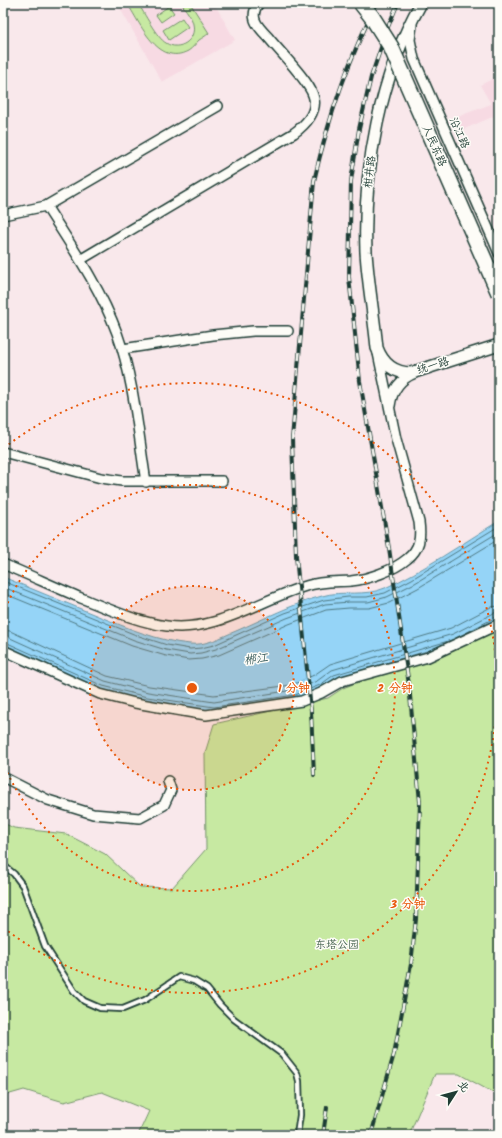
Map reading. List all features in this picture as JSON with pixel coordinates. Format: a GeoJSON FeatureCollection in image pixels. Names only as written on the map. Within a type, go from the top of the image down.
{"type":"FeatureCollection","features":[{"type":"Feature","properties":{"kind":"main road","name":"人民东路"},"geometry":{"type":"LineString","coordinates":[[361,3],[391,47],[499,293]]}},
{"type":"Feature","properties":{"kind":"main road","name":"人民东路"},"geometry":{"type":"LineString","coordinates":[[372,3],[390,28],[404,55],[499,272]]}},
{"type":"Feature","properties":{"kind":"street"},"geometry":{"type":"LineString","coordinates":[[80,260],[294,133],[308,121],[312,112],[314,96],[305,81],[255,20],[254,13],[259,3]]}},
{"type":"Feature","properties":{"kind":"street","name":"柑井路"},"geometry":{"type":"LineString","coordinates":[[377,348],[366,254],[366,210],[373,144],[389,80],[421,3]]}},
{"type":"Feature","properties":{"kind":"street","name":"沿江路"},"geometry":{"type":"LineString","coordinates":[[413,20],[410,40],[414,59],[499,253]]}},
{"type":"Feature","properties":{"kind":"street"},"geometry":{"type":"LineString","coordinates":[[389,80],[399,67],[414,59]]}},
{"type":"Feature","properties":{"kind":"street"},"geometry":{"type":"LineString","coordinates":[[3,215],[46,206],[218,106]]}},
{"type":"Feature","properties":{"kind":"street"},"geometry":{"type":"LineString","coordinates":[[46,206],[103,299],[122,349],[129,373],[146,482]]}},
{"type":"Feature","properties":{"kind":"street"},"geometry":{"type":"LineString","coordinates":[[122,349],[213,335],[252,331],[288,331]]}},
{"type":"Feature","properties":{"kind":"street","name":"统一路"},"geometry":{"type":"LineString","coordinates":[[377,348],[382,359],[390,367],[400,372],[417,372],[499,345]]}},
{"type":"Feature","properties":{"kind":"street"},"geometry":{"type":"LineString","coordinates":[[3,564],[129,617],[168,626],[193,626],[215,621],[307,585],[331,581],[367,579],[399,565],[414,553],[419,544],[421,534],[404,470],[377,348]]}},
{"type":"Feature","properties":{"kind":"street"},"geometry":{"type":"LineString","coordinates":[[391,415],[390,404],[396,388],[405,378],[417,372]]}},
{"type":"Feature","properties":{"kind":"street"},"geometry":{"type":"LineString","coordinates":[[3,452],[101,478],[122,481],[222,481]]}},
{"type":"Feature","properties":{"kind":"street"},"geometry":{"type":"LineString","coordinates":[[3,650],[100,694],[135,704],[206,715],[302,701],[342,681],[428,657],[499,624]]}},
{"type":"Feature","properties":{"kind":"street"},"geometry":{"type":"LineString","coordinates":[[3,777],[48,800],[93,814],[140,818],[164,805],[171,790],[168,781]]}},
{"type":"Feature","properties":{"kind":"lane"},"geometry":{"type":"LineString","coordinates":[[3,865],[14,874],[23,886],[45,946],[74,991],[84,1001],[100,1008],[123,1009],[145,1000],[180,977],[194,981],[207,989],[234,1019],[282,1054],[297,1073],[299,1081],[300,1115],[297,1135]]}},
{"type":"Feature","properties":{"kind":"shaded area"},"geometry":{"type":"Polygon","coordinates":[[[117,3],[214,3],[235,40],[162,82],[117,3]]]}},
{"type":"Feature","properties":{"kind":"shaded area"},"geometry":{"type":"Polygon","coordinates":[[[499,76],[499,118],[497,115],[462,130],[457,117],[491,104],[480,85],[499,76]]]}},
{"type":"Feature","properties":{"kind":"green space"},"geometry":{"type":"Polygon","coordinates":[[[127,3],[138,3],[162,40],[171,45],[176,46],[186,43],[190,39],[194,30],[191,19],[181,3],[190,3],[209,33],[188,51],[177,54],[168,53],[159,48],[151,40],[127,3]]]}},
{"type":"Feature","properties":{"kind":"green space"},"geometry":{"type":"Polygon","coordinates":[[[169,6],[174,13],[161,22],[156,15],[169,6]]]}},
{"type":"Feature","properties":{"kind":"green space"},"geometry":{"type":"Polygon","coordinates":[[[182,18],[188,27],[169,40],[163,30],[182,18]]]}},
{"type":"Feature","properties":{"kind":"green space","name":"东塔公园"},"geometry":{"type":"Polygon","coordinates":[[[499,628],[499,1096],[459,1074],[435,1074],[409,1135],[138,1135],[149,1111],[102,1092],[64,1102],[24,1090],[3,1096],[3,823],[14,828],[66,834],[105,854],[140,887],[172,888],[206,849],[205,753],[214,724],[328,698],[343,688],[363,680],[428,661],[487,635],[499,628]]]}},
{"type":"Feature","properties":{"kind":"water","name":"郴江"},"geometry":{"type":"Polygon","coordinates":[[[499,521],[499,620],[457,642],[335,678],[322,688],[296,699],[215,711],[146,701],[102,690],[3,645],[3,577],[109,621],[143,633],[166,640],[190,644],[202,644],[311,599],[330,594],[362,593],[377,591],[385,588],[428,565],[499,521]]]}},
{"type":"Feature","properties":{"kind":"railway"},"geometry":{"type":"LineString","coordinates":[[314,775],[311,711],[296,556],[292,439],[314,181],[332,112],[357,46],[377,3]]}},
{"type":"Feature","properties":{"kind":"railway"},"geometry":{"type":"LineString","coordinates":[[371,1135],[394,1054],[411,964],[416,919],[420,802],[409,685],[389,548],[360,381],[349,277],[351,181],[359,129],[371,77],[398,3]]}},
{"type":"Feature","properties":{"kind":"railway"},"geometry":{"type":"LineString","coordinates":[[323,1135],[327,1107]]}}]}
